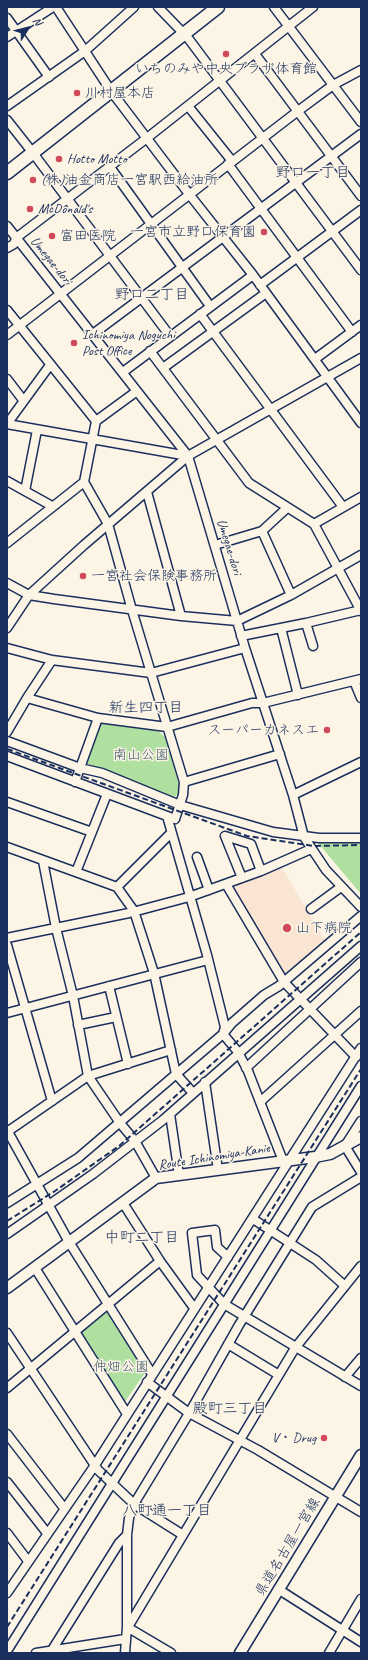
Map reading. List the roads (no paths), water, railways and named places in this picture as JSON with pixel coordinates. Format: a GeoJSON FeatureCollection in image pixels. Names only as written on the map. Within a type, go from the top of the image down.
{"type":"FeatureCollection","features":[{"type":"Feature","properties":{"kind":"highway"},"geometry":{"type":"LineString","coordinates":[[7,173],[218,7]]}},
{"type":"Feature","properties":{"kind":"main road","name":"Route Ichinomiya-Kanie"},"geometry":{"type":"LineString","coordinates":[[7,1288],[156,1178],[330,1154],[361,1137]]}},
{"type":"Feature","properties":{"kind":"main road","name":"県道名古屋一宮線"},"geometry":{"type":"LineString","coordinates":[[240,1653],[361,1455]]}},
{"type":"Feature","properties":{"kind":"street"},"geometry":{"type":"LineString","coordinates":[[7,37],[53,7]]}},
{"type":"Feature","properties":{"kind":"street"},"geometry":{"type":"LineString","coordinates":[[56,7],[112,91],[189,194],[260,284],[361,423]]}},
{"type":"Feature","properties":{"kind":"street"},"geometry":{"type":"LineString","coordinates":[[7,106],[85,52],[134,7]]}},
{"type":"Feature","properties":{"kind":"street"},"geometry":{"type":"LineString","coordinates":[[158,7],[184,33],[361,270]]}},
{"type":"Feature","properties":{"kind":"street"},"geometry":{"type":"LineString","coordinates":[[274,7],[361,122]]}},
{"type":"Feature","properties":{"kind":"street"},"geometry":{"type":"LineString","coordinates":[[7,248],[14,244],[16,238],[110,167],[313,7]]}},
{"type":"Feature","properties":{"kind":"street"},"geometry":{"type":"LineString","coordinates":[[7,18],[49,77]]}},
{"type":"Feature","properties":{"kind":"street"},"geometry":{"type":"LineString","coordinates":[[255,54],[361,196]]}},
{"type":"Feature","properties":{"kind":"street"},"geometry":{"type":"LineString","coordinates":[[7,335],[60,293],[151,226],[189,194],[298,111],[333,85],[361,70]]}},
{"type":"Feature","properties":{"kind":"street"},"geometry":{"type":"LineString","coordinates":[[188,106],[230,163],[261,209],[352,332]]}},
{"type":"Feature","properties":{"kind":"street"},"geometry":{"type":"LineString","coordinates":[[7,120],[170,336]]}},
{"type":"Feature","properties":{"kind":"street"},"geometry":{"type":"LineString","coordinates":[[93,334],[361,134]]}},
{"type":"Feature","properties":{"kind":"street"},"geometry":{"type":"LineString","coordinates":[[110,167],[210,306]]}},
{"type":"Feature","properties":{"kind":"street"},"geometry":{"type":"LineString","coordinates":[[260,284],[361,210]]}},
{"type":"Feature","properties":{"kind":"street","name":"Umegae-dori"},"geometry":{"type":"LineString","coordinates":[[7,226],[188,456],[241,636],[293,795],[304,837],[311,849],[341,887],[361,907]]}},
{"type":"Feature","properties":{"kind":"street"},"geometry":{"type":"LineString","coordinates":[[123,372],[253,275]]}},
{"type":"Feature","properties":{"kind":"street"},"geometry":{"type":"LineString","coordinates":[[164,368],[266,293]]}},
{"type":"Feature","properties":{"kind":"street"},"geometry":{"type":"LineString","coordinates":[[7,310],[96,421]]}},
{"type":"Feature","properties":{"kind":"street"},"geometry":{"type":"LineString","coordinates":[[200,314],[343,507]]}},
{"type":"Feature","properties":{"kind":"street"},"geometry":{"type":"LineString","coordinates":[[315,359],[361,325]]}},
{"type":"Feature","properties":{"kind":"street"},"geometry":{"type":"LineString","coordinates":[[150,351],[248,483],[314,524],[361,610],[241,636]]}},
{"type":"Feature","properties":{"kind":"street"},"geometry":{"type":"LineString","coordinates":[[7,628],[29,595],[108,524],[188,456],[361,358]]}},
{"type":"Feature","properties":{"kind":"street"},"geometry":{"type":"LineString","coordinates":[[50,365],[23,400],[7,424],[188,456]]}},
{"type":"Feature","properties":{"kind":"street"},"geometry":{"type":"LineString","coordinates":[[7,379],[23,400]]}},
{"type":"Feature","properties":{"kind":"street"},"geometry":{"type":"LineString","coordinates":[[7,543],[10,535],[84,482],[96,421],[137,391]]}},
{"type":"Feature","properties":{"kind":"street"},"geometry":{"type":"LineString","coordinates":[[26,491],[38,430]]}},
{"type":"Feature","properties":{"kind":"street"},"geometry":{"type":"LineString","coordinates":[[7,481],[52,506]]}},
{"type":"Feature","properties":{"kind":"street"},"geometry":{"type":"LineString","coordinates":[[7,756],[176,819],[184,782],[132,610],[108,524],[84,482]]}},
{"type":"Feature","properties":{"kind":"street"},"geometry":{"type":"LineString","coordinates":[[147,492],[181,616]]}},
{"type":"Feature","properties":{"kind":"street"},"geometry":{"type":"LineString","coordinates":[[314,524],[361,497]]}},
{"type":"Feature","properties":{"kind":"street"},"geometry":{"type":"LineString","coordinates":[[215,545],[262,531],[287,508]]}},
{"type":"Feature","properties":{"kind":"street"},"geometry":{"type":"LineString","coordinates":[[262,531],[291,594]]}},
{"type":"Feature","properties":{"kind":"street"},"geometry":{"type":"LineString","coordinates":[[7,583],[29,595],[132,610],[237,621],[291,594],[361,555]]}},
{"type":"Feature","properties":{"kind":"street"},"geometry":{"type":"LineString","coordinates":[[306,623],[313,646]]}},
{"type":"Feature","properties":{"kind":"street"},"geometry":{"type":"LineString","coordinates":[[281,628],[298,695]]}},
{"type":"Feature","properties":{"kind":"street"},"geometry":{"type":"LineString","coordinates":[[7,648],[52,660],[151,673],[245,648]]}},
{"type":"Feature","properties":{"kind":"street"},"geometry":{"type":"LineString","coordinates":[[7,732],[52,660]]}},
{"type":"Feature","properties":{"kind":"street"},"geometry":{"type":"LineString","coordinates":[[27,698],[98,718],[167,727],[252,703],[263,703],[358,680],[361,698]]}},
{"type":"Feature","properties":{"kind":"street"},"geometry":{"type":"LineString","coordinates":[[75,782],[98,718]]}},
{"type":"Feature","properties":{"kind":"street"},"geometry":{"type":"LineString","coordinates":[[7,741],[80,768],[102,773],[180,805],[273,832],[304,837],[361,838]]}},
{"type":"Feature","properties":{"kind":"street"},"geometry":{"type":"LineString","coordinates":[[184,782],[280,754]]}},
{"type":"Feature","properties":{"kind":"street"},"geometry":{"type":"LineString","coordinates":[[293,795],[361,762]]}},
{"type":"Feature","properties":{"kind":"street"},"geometry":{"type":"LineString","coordinates":[[76,872],[107,794]]}},
{"type":"Feature","properties":{"kind":"street"},"geometry":{"type":"LineString","coordinates":[[7,802],[92,832]]}},
{"type":"Feature","properties":{"kind":"street"},"geometry":{"type":"LineString","coordinates":[[167,816],[208,960],[225,1027],[223,1034]]}},
{"type":"Feature","properties":{"kind":"street"},"geometry":{"type":"LineString","coordinates":[[117,886],[171,833]]}},
{"type":"Feature","properties":{"kind":"street"},"geometry":{"type":"LineString","coordinates":[[242,878],[225,836],[251,844],[261,871]]}},
{"type":"Feature","properties":{"kind":"street"},"geometry":{"type":"LineString","coordinates":[[7,847],[117,886],[134,911],[154,973],[176,1074],[192,1093]]}},
{"type":"Feature","properties":{"kind":"street"},"geometry":{"type":"LineString","coordinates":[[7,938],[134,911],[189,897],[261,871],[311,849]]}},
{"type":"Feature","properties":{"kind":"street"},"geometry":{"type":"LineString","coordinates":[[197,857],[209,890]]}},
{"type":"Feature","properties":{"kind":"street"},"geometry":{"type":"LineString","coordinates":[[43,861],[56,928],[73,996],[88,1076],[120,1123],[135,1141],[156,1178]]}},
{"type":"Feature","properties":{"kind":"street"},"geometry":{"type":"LineString","coordinates":[[226,884],[284,982],[356,1057]]}},
{"type":"Feature","properties":{"kind":"street"},"geometry":{"type":"LineString","coordinates":[[311,909],[341,887]]}},
{"type":"Feature","properties":{"kind":"street"},"geometry":{"type":"LineString","coordinates":[[7,1203],[78,1158],[223,1034],[232,1023],[259,1000],[284,982],[361,916]]}},
{"type":"Feature","properties":{"kind":"street"},"geometry":{"type":"LineString","coordinates":[[7,944],[24,1009],[52,1101]]}},
{"type":"Feature","properties":{"kind":"street"},"geometry":{"type":"LineString","coordinates":[[7,1234],[49,1205],[170,1114],[238,1052],[361,946]]}},
{"type":"Feature","properties":{"kind":"street"},"geometry":{"type":"LineString","coordinates":[[7,1013],[208,960]]}},
{"type":"Feature","properties":{"kind":"street"},"geometry":{"type":"LineString","coordinates":[[246,1068],[361,962]]}},
{"type":"Feature","properties":{"kind":"street"},"geometry":{"type":"LineString","coordinates":[[108,986],[128,1064]]}},
{"type":"Feature","properties":{"kind":"street"},"geometry":{"type":"LineString","coordinates":[[260,1102],[361,1011]]}},
{"type":"Feature","properties":{"kind":"street"},"geometry":{"type":"LineString","coordinates":[[78,1025],[116,1017]]}},
{"type":"Feature","properties":{"kind":"street"},"geometry":{"type":"LineString","coordinates":[[223,1034],[238,1052],[287,1160]]}},
{"type":"Feature","properties":{"kind":"street"},"geometry":{"type":"LineString","coordinates":[[7,1593],[95,1465],[194,1308],[253,1219],[287,1160],[361,1048]]}},
{"type":"Feature","properties":{"kind":"street"},"geometry":{"type":"LineString","coordinates":[[152,1374],[107,1305],[69,1242],[7,1131],[88,1076],[171,1050]]}},
{"type":"Feature","properties":{"kind":"street"},"geometry":{"type":"LineString","coordinates":[[205,1082],[218,1170]]}},
{"type":"Feature","properties":{"kind":"street"},"geometry":{"type":"LineString","coordinates":[[7,1650],[361,1086]]}},
{"type":"Feature","properties":{"kind":"street"},"geometry":{"type":"LineString","coordinates":[[170,1114],[179,1175]]}},
{"type":"Feature","properties":{"kind":"street"},"geometry":{"type":"LineString","coordinates":[[361,1121],[345,1146],[361,1172]]}},
{"type":"Feature","properties":{"kind":"street"},"geometry":{"type":"LineString","coordinates":[[125,1653],[127,1627],[127,1535],[129,1518],[134,1504],[189,1413],[244,1317],[312,1207],[361,1177]]}},
{"type":"Feature","properties":{"kind":"street"},"geometry":{"type":"LineString","coordinates":[[123,1203],[160,1261],[194,1308]]}},
{"type":"Feature","properties":{"kind":"street"},"geometry":{"type":"LineString","coordinates":[[253,1219],[316,1260],[345,1286]]}},
{"type":"Feature","properties":{"kind":"street"},"geometry":{"type":"LineString","coordinates":[[228,1257],[217,1247],[215,1230],[192,1233],[197,1275],[224,1304],[295,1348],[361,1386]]}},
{"type":"Feature","properties":{"kind":"street"},"geometry":{"type":"LineString","coordinates":[[7,1388],[160,1261]]}},
{"type":"Feature","properties":{"kind":"street"},"geometry":{"type":"LineString","coordinates":[[127,1627],[295,1348],[361,1266]]}},
{"type":"Feature","properties":{"kind":"street"},"geometry":{"type":"LineString","coordinates":[[35,1268],[127,1414]]}},
{"type":"Feature","properties":{"kind":"street"},"geometry":{"type":"LineString","coordinates":[[7,1333],[30,1370],[95,1465],[134,1504],[183,1535]]}},
{"type":"Feature","properties":{"kind":"street"},"geometry":{"type":"LineString","coordinates":[[228,1344],[279,1375]]}},
{"type":"Feature","properties":{"kind":"street"},"geometry":{"type":"LineString","coordinates":[[345,1377],[361,1358]]}},
{"type":"Feature","properties":{"kind":"street"},"geometry":{"type":"LineString","coordinates":[[147,1382],[189,1413],[240,1440],[361,1512]]}},
{"type":"Feature","properties":{"kind":"street"},"geometry":{"type":"LineString","coordinates":[[7,1434],[64,1508]]}},
{"type":"Feature","properties":{"kind":"street"},"geometry":{"type":"LineString","coordinates":[[7,1482],[47,1533]]}},
{"type":"Feature","properties":{"kind":"street"},"geometry":{"type":"LineString","coordinates":[[7,1533],[28,1561]]}},
{"type":"Feature","properties":{"kind":"street"},"geometry":{"type":"LineString","coordinates":[[52,1652],[119,1543],[127,1535]]}},
{"type":"Feature","properties":{"kind":"street"},"geometry":{"type":"LineString","coordinates":[[278,1589],[361,1642]]}},
{"type":"Feature","properties":{"kind":"street"},"geometry":{"type":"LineString","coordinates":[[329,1653],[361,1599]]}},
{"type":"Feature","properties":{"kind":"street"},"geometry":{"type":"LineString","coordinates":[[127,1627],[171,1653]]}},
{"type":"Feature","properties":{"kind":"street"},"geometry":{"type":"LineString","coordinates":[[36,1653],[52,1652],[125,1639]]}},
{"type":"Feature","properties":{"kind":"railway"},"geometry":{"type":"LineString","coordinates":[[7,749],[247,836],[314,846],[361,845]]}},
{"type":"Feature","properties":{"kind":"railway"},"geometry":{"type":"LineString","coordinates":[[7,1221],[55,1191],[119,1146],[361,932]]}},
{"type":"Feature","properties":{"kind":"railway"},"geometry":{"type":"LineString","coordinates":[[7,1627],[361,1069]]}},
{"type":"Feature","properties":{"kind":"place","name":"いちのみや中央プラザ体育館"},"geometry":{"type":"Point","coordinates":[226,54]}},
{"type":"Feature","properties":{"kind":"place","name":"川村屋本店"},"geometry":{"type":"Point","coordinates":[77,93]}},
{"type":"Feature","properties":{"kind":"place","name":"Hotto Motto"},"geometry":{"type":"Point","coordinates":[59,159]}},
{"type":"Feature","properties":{"kind":"place","name":"(株)油金商店一宮駅西給油所"},"geometry":{"type":"Point","coordinates":[33,180]}},
{"type":"Feature","properties":{"kind":"place","name":"McDonald's"},"geometry":{"type":"Point","coordinates":[30,209]}},
{"type":"Feature","properties":{"kind":"place","name":"一宮市立野口保育園"},"geometry":{"type":"Point","coordinates":[264,232]}},
{"type":"Feature","properties":{"kind":"place","name":"富田医院"},"geometry":{"type":"Point","coordinates":[52,236]}},
{"type":"Feature","properties":{"kind":"place","name":"Ichinomiya Noguchi Post Office"},"geometry":{"type":"Point","coordinates":[74,343]}},
{"type":"Feature","properties":{"kind":"place","name":"一宮社会保険事務所"},"geometry":{"type":"Point","coordinates":[83,576]}},
{"type":"Feature","properties":{"kind":"place","name":"スーパーカネスエ"},"geometry":{"type":"Point","coordinates":[327,730]}},
{"type":"Feature","properties":{"kind":"place","name":"山下病院"},"geometry":{"type":"Point","coordinates":[287,928]}},
{"type":"Feature","properties":{"kind":"place","name":"V・Drug"},"geometry":{"type":"Point","coordinates":[324,1438]}},
{"type":"Feature","properties":{"kind":"district","name":"野口一丁目"},"geometry":{"type":"Point","coordinates":[313,173]}},
{"type":"Feature","properties":{"kind":"district","name":"野口二丁目"},"geometry":{"type":"Point","coordinates":[152,295]}},
{"type":"Feature","properties":{"kind":"district","name":"新生四丁目"},"geometry":{"type":"Point","coordinates":[146,708]}},
{"type":"Feature","properties":{"kind":"district","name":"中町二丁目"},"geometry":{"type":"Point","coordinates":[142,1238]}},
{"type":"Feature","properties":{"kind":"district","name":"殿町三丁目"},"geometry":{"type":"Point","coordinates":[230,1409]}},
{"type":"Feature","properties":{"kind":"district","name":"八町通一丁目"},"geometry":{"type":"Point","coordinates":[167,1511]}},
{"type":"Feature","properties":{"kind":"park label","name":"南山公園"},"geometry":{"type":"Point","coordinates":[141,755]}},
{"type":"Feature","properties":{"kind":"park label","name":"仲畑公園"},"geometry":{"type":"Point","coordinates":[121,1367]}}]}
